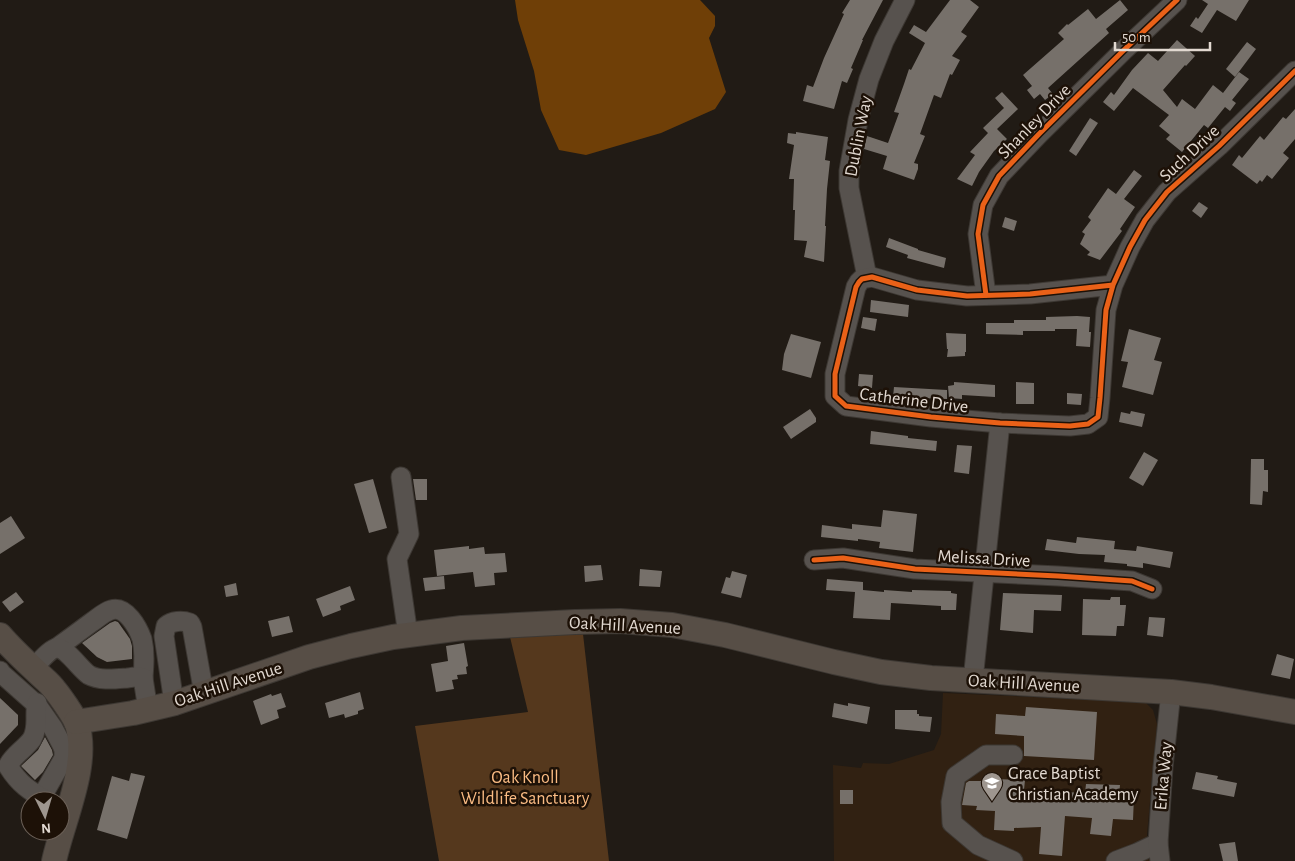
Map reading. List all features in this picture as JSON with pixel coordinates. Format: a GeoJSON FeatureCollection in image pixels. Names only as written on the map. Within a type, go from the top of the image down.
{"type":"FeatureCollection","features":[{"type":"Feature","properties":{"kind":"main road","name":"Oak Hill Avenue"},"geometry":{"type":"LineString","coordinates":[[76,722],[148,710],[174,703],[310,657],[351,646],[408,635],[462,628],[576,622],[672,625],[725,635],[881,672],[931,678],[1171,692],[1295,712]]}},
{"type":"Feature","properties":{"kind":"main road"},"geometry":{"type":"LineString","coordinates":[[4,649],[42,676],[54,688],[76,722],[80,740],[80,762],[70,793]]}},
{"type":"Feature","properties":{"kind":"main road"},"geometry":{"type":"LineString","coordinates":[[54,861],[58,841]]}},
{"type":"Feature","properties":{"kind":"street","name":"Dublin Way"},"geometry":{"type":"LineString","coordinates":[[866,277],[849,188],[849,171],[858,120],[869,79],[884,41],[905,0]]}},
{"type":"Feature","properties":{"kind":"street","name":"Shanley Drive"},"geometry":{"type":"LineString","coordinates":[[986,295],[978,234],[983,205],[1000,176],[1094,80],[1177,0]]}},
{"type":"Feature","properties":{"kind":"street","name":"Such Drive"},"geometry":{"type":"LineString","coordinates":[[1098,417],[1106,310],[1113,285],[1130,247],[1145,220],[1167,192],[1219,146],[1295,71]]}},
{"type":"Feature","properties":{"kind":"street"},"geometry":{"type":"LineString","coordinates":[[866,277],[879,278],[917,290],[967,296],[1030,294],[1113,285]]}},
{"type":"Feature","properties":{"kind":"street","name":"Catherine Drive"},"geometry":{"type":"LineString","coordinates":[[866,277],[856,287],[835,374],[835,396],[846,406],[930,417],[1000,423],[1070,426],[1088,424],[1098,417]]}},
{"type":"Feature","properties":{"kind":"street"},"geometry":{"type":"LineString","coordinates":[[973,680],[1000,423]]}},
{"type":"Feature","properties":{"kind":"street"},"geometry":{"type":"LineString","coordinates":[[401,476],[409,534],[397,559],[408,635]]}},
{"type":"Feature","properties":{"kind":"street","name":"Melissa Drive"},"geometry":{"type":"LineString","coordinates":[[814,560],[843,558],[915,569],[984,571],[1132,582],[1152,589]]}},
{"type":"Feature","properties":{"kind":"street"},"geometry":{"type":"LineString","coordinates":[[29,791],[16,778],[8,766],[11,760],[32,738],[36,727],[37,705],[42,676],[52,649],[58,647],[104,613],[113,609],[127,614],[137,627],[142,639],[143,678],[148,710]]}},
{"type":"Feature","properties":{"kind":"street"},"geometry":{"type":"LineString","coordinates":[[174,703],[164,636],[166,626],[169,623],[190,622],[204,694]]}},
{"type":"Feature","properties":{"kind":"street"},"geometry":{"type":"LineString","coordinates":[[58,647],[62,648],[89,675],[99,678],[116,679],[139,676],[143,678]]}},
{"type":"Feature","properties":{"kind":"street"},"geometry":{"type":"LineString","coordinates":[[0,671],[37,705],[53,728],[64,750],[64,758],[48,791]]}},
{"type":"Feature","properties":{"kind":"street","name":"Erika Way"},"geometry":{"type":"LineString","coordinates":[[1159,852],[1163,767],[1171,692]]}},
{"type":"Feature","properties":{"kind":"street"},"geometry":{"type":"LineString","coordinates":[[1013,755],[986,755],[956,776],[951,802],[952,823],[978,845],[1013,861]]}},
{"type":"Feature","properties":{"kind":"street"},"geometry":{"type":"LineString","coordinates":[[1116,861],[1137,854],[1159,852]]}},
{"type":"Feature","properties":{"kind":"shaded area"},"geometry":{"type":"Polygon","coordinates":[[[515,0],[700,0],[715,16],[715,26],[709,38],[726,92],[715,109],[661,133],[586,155],[559,150],[541,110],[534,71],[518,20],[515,0]]]}},
{"type":"Feature","properties":{"kind":"shaded area","name":"Grace Baptist Christian Academy"},"geometry":{"type":"Polygon","coordinates":[[[943,693],[1145,702],[1153,710],[1157,724],[1147,835],[1150,861],[834,861],[833,765],[861,768],[863,763],[889,764],[934,750],[941,734],[943,693]]]}},
{"type":"Feature","properties":{"kind":"green space","name":"Oak Knoll Wildlife Sanctuary"},"geometry":{"type":"Polygon","coordinates":[[[583,634],[609,861],[439,861],[415,726],[528,712],[510,637],[583,634]]]}},
{"type":"Feature","properties":{"kind":"building"},"geometry":{"type":"Polygon","coordinates":[[[850,0],[883,0],[862,40],[847,83],[842,81],[834,109],[803,101],[807,85],[813,87],[844,14],[842,13],[850,0]]]}},
{"type":"Feature","properties":{"kind":"building"},"geometry":{"type":"Polygon","coordinates":[[[950,0],[970,0],[979,7],[961,32],[967,36],[952,56],[960,60],[952,75],[950,74],[941,98],[934,95],[920,134],[925,136],[914,163],[918,164],[918,169],[914,180],[883,169],[887,156],[864,149],[867,136],[888,143],[899,113],[894,112],[909,69],[911,70],[925,43],[909,33],[914,25],[926,32],[950,0]]]}},
{"type":"Feature","properties":{"kind":"building"},"geometry":{"type":"Polygon","coordinates":[[[1120,0],[1128,10],[1106,29],[1109,33],[1048,88],[1053,94],[1045,100],[1040,94],[1034,99],[1027,90],[1032,86],[1023,75],[1064,39],[1058,33],[1088,9],[1096,19],[1120,0]]]}},
{"type":"Feature","properties":{"kind":"building"},"geometry":{"type":"Polygon","coordinates":[[[1202,0],[1249,0],[1236,21],[1217,10],[1202,33],[1190,26],[1196,17],[1198,19],[1208,4],[1202,0]]]}},
{"type":"Feature","properties":{"kind":"building"},"geometry":{"type":"Polygon","coordinates":[[[1177,40],[1195,56],[1163,90],[1177,107],[1182,99],[1195,109],[1213,85],[1223,93],[1239,72],[1249,79],[1232,100],[1236,103],[1230,111],[1225,107],[1208,128],[1204,125],[1182,152],[1166,139],[1170,135],[1159,126],[1169,115],[1133,88],[1114,111],[1103,102],[1111,92],[1114,95],[1132,70],[1148,53],[1158,61],[1177,40]]]}},
{"type":"Feature","properties":{"kind":"building"},"geometry":{"type":"Polygon","coordinates":[[[1247,42],[1256,49],[1235,77],[1226,69],[1247,42]]]}},
{"type":"Feature","properties":{"kind":"building"},"geometry":{"type":"Polygon","coordinates":[[[1002,92],[1018,109],[997,129],[1007,139],[994,151],[979,172],[972,186],[957,179],[975,155],[970,152],[988,133],[983,128],[1004,108],[995,98],[1002,92]]]}},
{"type":"Feature","properties":{"kind":"building"},"geometry":{"type":"Polygon","coordinates":[[[1295,109],[1295,139],[1283,153],[1289,158],[1272,179],[1267,175],[1262,182],[1260,180],[1257,184],[1232,165],[1239,155],[1242,158],[1260,136],[1264,140],[1283,117],[1286,119],[1295,109]]]}},
{"type":"Feature","properties":{"kind":"building"},"geometry":{"type":"Polygon","coordinates":[[[1090,118],[1098,123],[1076,156],[1069,151],[1090,118]]]}},
{"type":"Feature","properties":{"kind":"building"},"geometry":{"type":"Polygon","coordinates":[[[796,132],[828,137],[825,160],[830,161],[824,262],[804,257],[807,241],[794,240],[794,179],[789,179],[794,145],[787,143],[788,133],[796,134],[796,132]]]}},
{"type":"Feature","properties":{"kind":"building"},"geometry":{"type":"Polygon","coordinates":[[[1134,170],[1142,176],[1124,199],[1135,207],[1120,229],[1122,231],[1100,260],[1087,255],[1090,252],[1080,244],[1085,234],[1082,232],[1091,220],[1088,217],[1108,188],[1116,194],[1134,170]]]}},
{"type":"Feature","properties":{"kind":"building"},"geometry":{"type":"Polygon","coordinates":[[[1199,202],[1208,208],[1201,218],[1192,211],[1199,202]]]}},
{"type":"Feature","properties":{"kind":"building"},"geometry":{"type":"Polygon","coordinates":[[[1005,217],[1017,221],[1014,231],[1002,227],[1005,217]]]}},
{"type":"Feature","properties":{"kind":"building"},"geometry":{"type":"Polygon","coordinates":[[[889,238],[918,250],[946,258],[944,268],[907,258],[908,255],[886,247],[889,238]]]}},
{"type":"Feature","properties":{"kind":"building"},"geometry":{"type":"Polygon","coordinates":[[[871,300],[909,305],[908,317],[870,312],[871,300]]]}},
{"type":"Feature","properties":{"kind":"building"},"geometry":{"type":"Polygon","coordinates":[[[863,317],[877,319],[875,331],[861,328],[863,317]]]}},
{"type":"Feature","properties":{"kind":"building"},"geometry":{"type":"Polygon","coordinates":[[[1046,317],[1090,317],[1090,347],[1076,346],[1077,329],[1023,331],[1023,335],[986,334],[986,323],[1014,323],[1014,320],[1046,320],[1046,317]]]}},
{"type":"Feature","properties":{"kind":"building"},"geometry":{"type":"Polygon","coordinates":[[[1129,329],[1161,338],[1154,360],[1162,362],[1153,395],[1122,387],[1128,362],[1121,361],[1129,329]]]}},
{"type":"Feature","properties":{"kind":"building"},"geometry":{"type":"Polygon","coordinates":[[[946,333],[966,334],[965,356],[947,357],[946,333]]]}},
{"type":"Feature","properties":{"kind":"building"},"geometry":{"type":"Polygon","coordinates":[[[791,334],[821,342],[811,378],[782,370],[784,354],[791,334]]]}},
{"type":"Feature","properties":{"kind":"building"},"geometry":{"type":"Polygon","coordinates":[[[859,374],[873,375],[872,388],[858,386],[859,374]]]}},
{"type":"Feature","properties":{"kind":"building"},"geometry":{"type":"Polygon","coordinates":[[[954,382],[995,385],[995,397],[962,395],[962,399],[949,398],[948,386],[954,385],[954,382]]]}},
{"type":"Feature","properties":{"kind":"building"},"geometry":{"type":"Polygon","coordinates":[[[1016,382],[1034,383],[1034,404],[1016,404],[1016,382]]]}},
{"type":"Feature","properties":{"kind":"building"},"geometry":{"type":"Polygon","coordinates":[[[894,387],[947,390],[947,399],[893,397],[894,387]]]}},
{"type":"Feature","properties":{"kind":"building"},"geometry":{"type":"Polygon","coordinates":[[[1067,393],[1082,394],[1081,405],[1067,404],[1067,393]]]}},
{"type":"Feature","properties":{"kind":"building"},"geometry":{"type":"Polygon","coordinates":[[[810,409],[816,418],[816,422],[791,439],[783,427],[810,409]]]}},
{"type":"Feature","properties":{"kind":"building"},"geometry":{"type":"Polygon","coordinates":[[[1131,411],[1145,414],[1142,427],[1119,422],[1121,412],[1130,414],[1131,411]]]}},
{"type":"Feature","properties":{"kind":"building"},"geometry":{"type":"Polygon","coordinates":[[[871,431],[937,441],[936,451],[870,444],[871,431]]]}},
{"type":"Feature","properties":{"kind":"building"},"geometry":{"type":"Polygon","coordinates":[[[957,445],[972,446],[969,474],[954,472],[957,445]]]}},
{"type":"Feature","properties":{"kind":"building"},"geometry":{"type":"Polygon","coordinates":[[[1144,452],[1158,460],[1143,486],[1129,478],[1144,452]]]}},
{"type":"Feature","properties":{"kind":"building"},"geometry":{"type":"Polygon","coordinates":[[[1251,459],[1264,459],[1264,470],[1268,470],[1268,492],[1263,491],[1262,505],[1250,504],[1251,459]]]}},
{"type":"Feature","properties":{"kind":"building"},"geometry":{"type":"Polygon","coordinates":[[[373,479],[387,528],[369,533],[354,484],[373,479]]]}},
{"type":"Feature","properties":{"kind":"building"},"geometry":{"type":"Polygon","coordinates":[[[413,479],[427,479],[427,500],[416,500],[413,479]]]}},
{"type":"Feature","properties":{"kind":"building"},"geometry":{"type":"Polygon","coordinates":[[[883,510],[917,514],[913,552],[879,548],[880,542],[821,537],[822,525],[852,529],[852,524],[881,527],[883,510]]]}},
{"type":"Feature","properties":{"kind":"building"},"geometry":{"type":"Polygon","coordinates":[[[11,516],[25,538],[0,554],[0,523],[11,516]]]}},
{"type":"Feature","properties":{"kind":"building"},"geometry":{"type":"Polygon","coordinates":[[[1077,537],[1115,541],[1114,549],[1136,551],[1137,546],[1173,552],[1170,568],[1143,563],[1143,568],[1127,566],[1127,564],[1104,562],[1105,555],[1045,550],[1047,539],[1076,543],[1077,537]]]}},
{"type":"Feature","properties":{"kind":"building"},"geometry":{"type":"Polygon","coordinates":[[[469,546],[469,549],[484,547],[485,554],[505,553],[507,572],[494,573],[495,585],[475,587],[473,572],[437,576],[434,550],[469,546]]]}},
{"type":"Feature","properties":{"kind":"building"},"geometry":{"type":"Polygon","coordinates":[[[601,565],[603,580],[585,582],[584,566],[601,565]]]}},
{"type":"Feature","properties":{"kind":"building"},"geometry":{"type":"Polygon","coordinates":[[[640,569],[662,571],[660,587],[639,586],[640,569]]]}},
{"type":"Feature","properties":{"kind":"building"},"geometry":{"type":"Polygon","coordinates":[[[732,571],[747,575],[741,598],[721,593],[726,577],[730,578],[732,571]]]}},
{"type":"Feature","properties":{"kind":"building"},"geometry":{"type":"Polygon","coordinates":[[[444,576],[445,589],[425,591],[423,578],[444,576]]]}},
{"type":"Feature","properties":{"kind":"building"},"geometry":{"type":"Polygon","coordinates":[[[827,579],[863,582],[863,590],[884,592],[884,590],[912,592],[912,590],[951,591],[951,593],[957,594],[956,610],[941,610],[941,606],[891,603],[890,620],[853,618],[855,592],[826,590],[827,579]]]}},
{"type":"Feature","properties":{"kind":"building"},"geometry":{"type":"Polygon","coordinates":[[[236,583],[238,595],[226,597],[224,586],[236,583]]]}},
{"type":"Feature","properties":{"kind":"building"},"geometry":{"type":"Polygon","coordinates":[[[350,586],[355,600],[340,606],[341,610],[323,617],[316,599],[350,586]]]}},
{"type":"Feature","properties":{"kind":"building"},"geometry":{"type":"Polygon","coordinates":[[[16,592],[24,602],[10,612],[2,602],[16,592]]]}},
{"type":"Feature","properties":{"kind":"building"},"geometry":{"type":"Polygon","coordinates":[[[1003,593],[1062,595],[1061,611],[1034,610],[1033,633],[1000,630],[1003,593]]]}},
{"type":"Feature","properties":{"kind":"building"},"geometry":{"type":"Polygon","coordinates":[[[1111,597],[1120,597],[1120,605],[1126,605],[1124,626],[1117,626],[1116,636],[1082,635],[1083,599],[1110,600],[1111,597]]]}},
{"type":"Feature","properties":{"kind":"building"},"geometry":{"type":"Polygon","coordinates":[[[289,616],[293,632],[272,637],[268,621],[289,616]]]}},
{"type":"Feature","properties":{"kind":"building"},"geometry":{"type":"Polygon","coordinates":[[[1149,617],[1165,618],[1163,637],[1147,635],[1149,617]]]}},
{"type":"Feature","properties":{"kind":"building"},"geometry":{"type":"Polygon","coordinates":[[[115,621],[118,622],[130,639],[132,659],[107,662],[97,657],[82,643],[115,621]]]}},
{"type":"Feature","properties":{"kind":"building"},"geometry":{"type":"Polygon","coordinates":[[[464,643],[468,666],[466,667],[467,674],[457,675],[458,679],[452,680],[454,689],[436,692],[431,664],[448,661],[446,646],[464,643]]]}},
{"type":"Feature","properties":{"kind":"building"},"geometry":{"type":"Polygon","coordinates":[[[1277,654],[1294,659],[1290,679],[1271,675],[1277,654]]]}},
{"type":"Feature","properties":{"kind":"building"},"geometry":{"type":"Polygon","coordinates":[[[360,692],[364,709],[358,711],[358,714],[345,718],[344,714],[329,718],[325,703],[360,692]]]}},
{"type":"Feature","properties":{"kind":"building"},"geometry":{"type":"Polygon","coordinates":[[[281,693],[286,707],[277,710],[279,718],[261,725],[253,701],[271,694],[272,696],[281,693]]]}},
{"type":"Feature","properties":{"kind":"building"},"geometry":{"type":"Polygon","coordinates":[[[0,698],[18,715],[18,725],[0,744],[0,698]]]}},
{"type":"Feature","properties":{"kind":"building"},"geometry":{"type":"Polygon","coordinates":[[[834,703],[848,706],[848,703],[870,707],[867,724],[832,717],[834,703]]]}},
{"type":"Feature","properties":{"kind":"building"},"geometry":{"type":"Polygon","coordinates":[[[1026,707],[1097,712],[1094,760],[1024,756],[1024,736],[995,734],[996,714],[1025,716],[1026,707]]]}},
{"type":"Feature","properties":{"kind":"building"},"geometry":{"type":"Polygon","coordinates":[[[895,710],[917,710],[919,716],[932,717],[930,732],[895,729],[895,710]]]}},
{"type":"Feature","properties":{"kind":"building"},"geometry":{"type":"Polygon","coordinates":[[[45,737],[53,755],[43,772],[35,780],[21,766],[38,750],[45,737]]]}},
{"type":"Feature","properties":{"kind":"building"},"geometry":{"type":"Polygon","coordinates":[[[1196,772],[1218,776],[1217,779],[1237,783],[1234,797],[1192,789],[1196,772]]]}},
{"type":"Feature","properties":{"kind":"building"},"geometry":{"type":"Polygon","coordinates":[[[131,773],[145,776],[127,839],[97,830],[112,776],[129,781],[131,773]]]}},
{"type":"Feature","properties":{"kind":"building"},"geometry":{"type":"Polygon","coordinates":[[[992,779],[1025,780],[1024,790],[1085,793],[1086,784],[1120,785],[1119,796],[1134,797],[1133,820],[1113,819],[1111,836],[1090,834],[1092,818],[1065,816],[1062,856],[1039,854],[1041,827],[1014,828],[1014,831],[994,830],[995,811],[976,810],[977,806],[962,805],[966,783],[969,781],[992,781],[992,779]]]}},
{"type":"Feature","properties":{"kind":"building"},"geometry":{"type":"Polygon","coordinates":[[[840,790],[853,790],[853,804],[840,804],[840,790]]]}},
{"type":"Feature","properties":{"kind":"building"},"geometry":{"type":"Polygon","coordinates":[[[1235,842],[1238,861],[1223,861],[1219,844],[1235,842]]]}},
{"type":"Feature","properties":{"kind":"cycle path"},"geometry":{"type":"LineString","coordinates":[[986,295],[978,234],[983,205],[999,176],[1039,134],[1177,0]]}},
{"type":"Feature","properties":{"kind":"cycle path"},"geometry":{"type":"LineString","coordinates":[[1113,285],[1030,294],[967,296],[917,290],[872,277],[862,279],[856,287],[835,374],[835,396],[846,406],[931,417],[1000,423],[1070,426],[1088,424],[1098,417],[1106,310],[1113,285],[1130,247],[1145,220],[1167,192],[1219,146],[1295,71]]}},
{"type":"Feature","properties":{"kind":"cycle path"},"geometry":{"type":"LineString","coordinates":[[814,560],[843,558],[915,569],[1132,581],[1152,589]]}},
{"type":"Feature","properties":{"kind":"place","name":"Grace Baptist Christian Academy"},"geometry":{"type":"Point","coordinates":[992,802]}}]}
